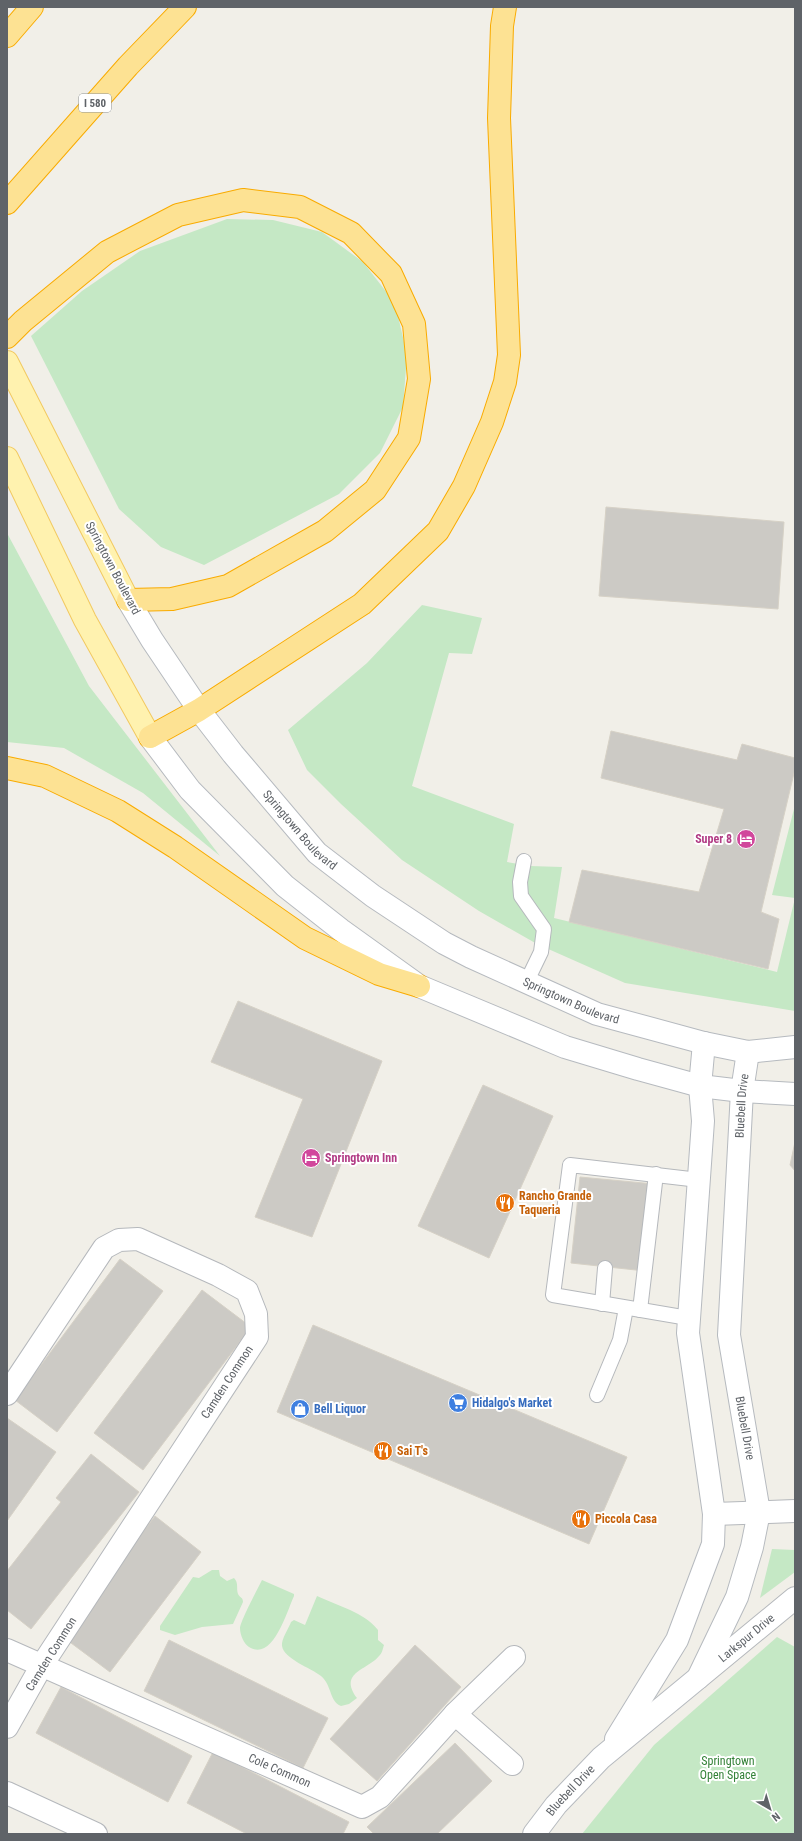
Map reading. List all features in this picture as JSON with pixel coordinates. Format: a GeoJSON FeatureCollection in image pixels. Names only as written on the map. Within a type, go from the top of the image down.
{"type":"FeatureCollection","features":[{"type":"Feature","properties":{"kind":"highway"},"geometry":{"type":"LineString","coordinates":[[7,36],[32,7]]}},
{"type":"Feature","properties":{"kind":"highway","name":"I 580"},"geometry":{"type":"LineString","coordinates":[[7,203],[128,66],[185,7]]}},
{"type":"Feature","properties":{"kind":"highway"},"geometry":{"type":"LineString","coordinates":[[150,737],[200,710],[362,604],[438,531],[464,486],[492,422],[505,382],[509,354],[499,118],[502,26],[505,7]]}},
{"type":"Feature","properties":{"kind":"highway"},"geometry":{"type":"LineString","coordinates":[[7,337],[23,321],[107,252],[178,215],[243,200],[300,207],[351,233],[391,274],[414,324],[419,379],[409,438],[375,490],[325,531],[228,586],[172,599],[128,600]]}},
{"type":"Feature","properties":{"kind":"highway"},"geometry":{"type":"LineString","coordinates":[[7,768],[45,776],[118,811],[175,847],[305,938],[379,974],[419,986]]}},
{"type":"Feature","properties":{"kind":"main road","name":"Springtown Boulevard"},"geometry":{"type":"LineString","coordinates":[[7,362],[128,600]]}},
{"type":"Feature","properties":{"kind":"main road"},"geometry":{"type":"LineString","coordinates":[[7,458],[85,620],[150,737]]}},
{"type":"Feature","properties":{"kind":"street","name":"Springtown Boulevard"},"geometry":{"type":"LineString","coordinates":[[128,600],[152,640],[200,710],[233,754],[317,853],[373,896],[471,958],[597,1014],[704,1043],[748,1052],[795,1047]]}},
{"type":"Feature","properties":{"kind":"street"},"geometry":{"type":"LineString","coordinates":[[150,737],[190,790],[285,886],[341,930],[419,986],[565,1047],[700,1086],[742,1091],[795,1094]]}},
{"type":"Feature","properties":{"kind":"street","name":"Bluebell Drive"},"geometry":{"type":"LineString","coordinates":[[609,1750],[677,1640],[713,1544],[714,1514],[688,1332],[703,1121],[700,1086],[704,1043]]}},
{"type":"Feature","properties":{"kind":"street","name":"Bluebell Drive"},"geometry":{"type":"LineString","coordinates":[[534,1834],[571,1788],[609,1750],[654,1716],[698,1678],[737,1597],[752,1547],[759,1512],[729,1335],[742,1091],[748,1052]]}},
{"type":"Feature","properties":{"kind":"street","name":"Camden Common"},"geometry":{"type":"LineString","coordinates":[[7,1394],[104,1248],[118,1240],[138,1239],[218,1275],[247,1291],[256,1314],[256,1337],[42,1665],[7,1727]]}},
{"type":"Feature","properties":{"kind":"street"},"geometry":{"type":"LineString","coordinates":[[714,1514],[795,1511]]}},
{"type":"Feature","properties":{"kind":"street","name":"Larkspur Drive"},"geometry":{"type":"LineString","coordinates":[[698,1678],[795,1598]]}},
{"type":"Feature","properties":{"kind":"street","name":"Cole Common"},"geometry":{"type":"LineString","coordinates":[[7,1650],[362,1807],[380,1797],[455,1714]]}},
{"type":"Feature","properties":{"kind":"street"},"geometry":{"type":"LineString","coordinates":[[512,1764],[455,1714],[514,1658]]}},
{"type":"Feature","properties":{"kind":"street"},"geometry":{"type":"LineString","coordinates":[[7,1793],[96,1834]]}},
{"type":"Feature","properties":{"kind":"lane"},"geometry":{"type":"LineString","coordinates":[[524,861],[520,882],[521,896],[544,929],[541,952],[526,983]]}},
{"type":"Feature","properties":{"kind":"lane"},"geometry":{"type":"LineString","coordinates":[[688,1318],[553,1295],[570,1165],[614,1175],[656,1174],[699,1180]]}},
{"type":"Feature","properties":{"kind":"lane"},"geometry":{"type":"LineString","coordinates":[[640,1310],[656,1174]]}},
{"type":"Feature","properties":{"kind":"lane"},"geometry":{"type":"LineString","coordinates":[[602,1304],[605,1268]]}},
{"type":"Feature","properties":{"kind":"lane"},"geometry":{"type":"LineString","coordinates":[[597,1395],[620,1340],[626,1308]]}},
{"type":"Feature","properties":{"kind":"green space"},"geometry":{"type":"Polygon","coordinates":[[[227,219],[273,220],[322,232],[363,262],[395,303],[407,355],[403,407],[380,453],[339,494],[204,565],[161,547],[119,509],[31,336],[82,291],[140,251],[227,219]]]}},
{"type":"Feature","properties":{"kind":"green space"},"geometry":{"type":"Polygon","coordinates":[[[7,533],[89,686],[220,856],[143,793],[64,748],[7,742],[7,533]]]}},
{"type":"Feature","properties":{"kind":"green space"},"geometry":{"type":"Polygon","coordinates":[[[422,605],[482,618],[472,654],[449,653],[412,786],[514,824],[507,862],[530,866],[562,867],[554,918],[777,972],[795,898],[795,1011],[625,983],[537,944],[479,911],[402,860],[341,804],[307,770],[288,730],[367,663],[422,605]]]}},
{"type":"Feature","properties":{"kind":"green space"},"geometry":{"type":"Polygon","coordinates":[[[795,805],[795,898],[772,895],[795,805]]]}},
{"type":"Feature","properties":{"kind":"green space"},"geometry":{"type":"Polygon","coordinates":[[[772,1549],[795,1550],[795,1572],[760,1598],[772,1549]]]}},
{"type":"Feature","properties":{"kind":"green space"},"geometry":{"type":"Polygon","coordinates":[[[212,1570],[219,1570],[220,1576],[227,1581],[234,1578],[236,1582],[238,1594],[243,1602],[233,1624],[202,1627],[175,1635],[160,1630],[160,1626],[193,1577],[199,1578],[212,1570]]]}},
{"type":"Feature","properties":{"kind":"green space"},"geometry":{"type":"Polygon","coordinates":[[[262,1580],[294,1594],[294,1596],[278,1633],[265,1647],[258,1650],[245,1644],[240,1628],[246,1612],[262,1580]]]}},
{"type":"Feature","properties":{"kind":"green space"},"geometry":{"type":"Polygon","coordinates":[[[317,1596],[366,1618],[378,1630],[378,1640],[384,1645],[380,1655],[374,1661],[357,1672],[353,1677],[351,1682],[352,1689],[357,1698],[349,1704],[341,1706],[337,1704],[332,1697],[325,1680],[317,1673],[298,1663],[284,1651],[282,1646],[284,1637],[291,1622],[294,1620],[305,1625],[317,1596]]]}},
{"type":"Feature","properties":{"kind":"green space","name":"Springtown Open Space"},"geometry":{"type":"Polygon","coordinates":[[[777,1637],[795,1647],[795,1834],[582,1834],[654,1745],[777,1637]]]}},
{"type":"Feature","properties":{"kind":"building"},"geometry":{"type":"Polygon","coordinates":[[[606,507],[784,522],[778,609],[599,596],[606,507]]]}},
{"type":"Feature","properties":{"kind":"building","name":"Super 8"},"geometry":{"type":"Polygon","coordinates":[[[611,731],[737,760],[742,744],[795,758],[795,769],[761,912],[779,919],[768,969],[569,922],[582,870],[699,892],[724,809],[601,778],[611,731]]]}},
{"type":"Feature","properties":{"kind":"building","name":"Springtown Inn"},"geometry":{"type":"Polygon","coordinates":[[[238,1001],[382,1061],[312,1237],[255,1217],[303,1099],[211,1062],[238,1001]]]}},
{"type":"Feature","properties":{"kind":"building"},"geometry":{"type":"Polygon","coordinates":[[[483,1085],[553,1116],[489,1258],[418,1226],[483,1085]]]}},
{"type":"Feature","properties":{"kind":"building"},"geometry":{"type":"Polygon","coordinates":[[[795,1142],[795,1171],[790,1165],[795,1142]]]}},
{"type":"Feature","properties":{"kind":"building"},"geometry":{"type":"Polygon","coordinates":[[[580,1177],[654,1184],[645,1271],[571,1263],[580,1177]]]}},
{"type":"Feature","properties":{"kind":"building"},"geometry":{"type":"Polygon","coordinates":[[[120,1259],[163,1291],[57,1432],[15,1400],[120,1259]]]}},
{"type":"Feature","properties":{"kind":"building"},"geometry":{"type":"Polygon","coordinates":[[[202,1290],[251,1327],[143,1470],[94,1433],[202,1290]]]}},
{"type":"Feature","properties":{"kind":"building"},"geometry":{"type":"Polygon","coordinates":[[[313,1325],[627,1457],[589,1544],[277,1412],[313,1325]]]}},
{"type":"Feature","properties":{"kind":"building"},"geometry":{"type":"Polygon","coordinates":[[[7,1418],[56,1452],[7,1521],[7,1418]]]}},
{"type":"Feature","properties":{"kind":"building"},"geometry":{"type":"Polygon","coordinates":[[[91,1454],[139,1492],[31,1629],[7,1610],[7,1571],[61,1502],[56,1498],[91,1454]]]}},
{"type":"Feature","properties":{"kind":"building"},"geometry":{"type":"Polygon","coordinates":[[[155,1516],[201,1552],[110,1672],[63,1637],[155,1516]]]}},
{"type":"Feature","properties":{"kind":"building"},"geometry":{"type":"Polygon","coordinates":[[[169,1640],[328,1718],[303,1768],[144,1691],[169,1640]]]}},
{"type":"Feature","properties":{"kind":"building"},"geometry":{"type":"Polygon","coordinates":[[[415,1645],[461,1687],[377,1781],[330,1739],[415,1645]]]}},
{"type":"Feature","properties":{"kind":"building"},"geometry":{"type":"Polygon","coordinates":[[[61,1687],[192,1756],[168,1802],[36,1733],[61,1687]]]}},
{"type":"Feature","properties":{"kind":"building"},"geometry":{"type":"Polygon","coordinates":[[[455,1743],[492,1781],[437,1834],[374,1834],[367,1827],[455,1743]]]}},
{"type":"Feature","properties":{"kind":"building"},"geometry":{"type":"Polygon","coordinates":[[[213,1752],[349,1822],[343,1834],[247,1834],[187,1803],[213,1752]]]}},
{"type":"Feature","properties":{"kind":"place","name":"Super 8"},"geometry":{"type":"Point","coordinates":[746,839]}},
{"type":"Feature","properties":{"kind":"place","name":"Springtown Inn"},"geometry":{"type":"Point","coordinates":[311,1158]}},
{"type":"Feature","properties":{"kind":"place","name":"Rancho Grande Taqueria"},"geometry":{"type":"Point","coordinates":[505,1203]}},
{"type":"Feature","properties":{"kind":"place","name":"Hidalgo's Market"},"geometry":{"type":"Point","coordinates":[458,1403]}},
{"type":"Feature","properties":{"kind":"place","name":"Bell Liquor"},"geometry":{"type":"Point","coordinates":[300,1409]}},
{"type":"Feature","properties":{"kind":"place","name":"Sai T's"},"geometry":{"type":"Point","coordinates":[383,1451]}},
{"type":"Feature","properties":{"kind":"place","name":"Piccola Casa"},"geometry":{"type":"Point","coordinates":[581,1519]}}]}
